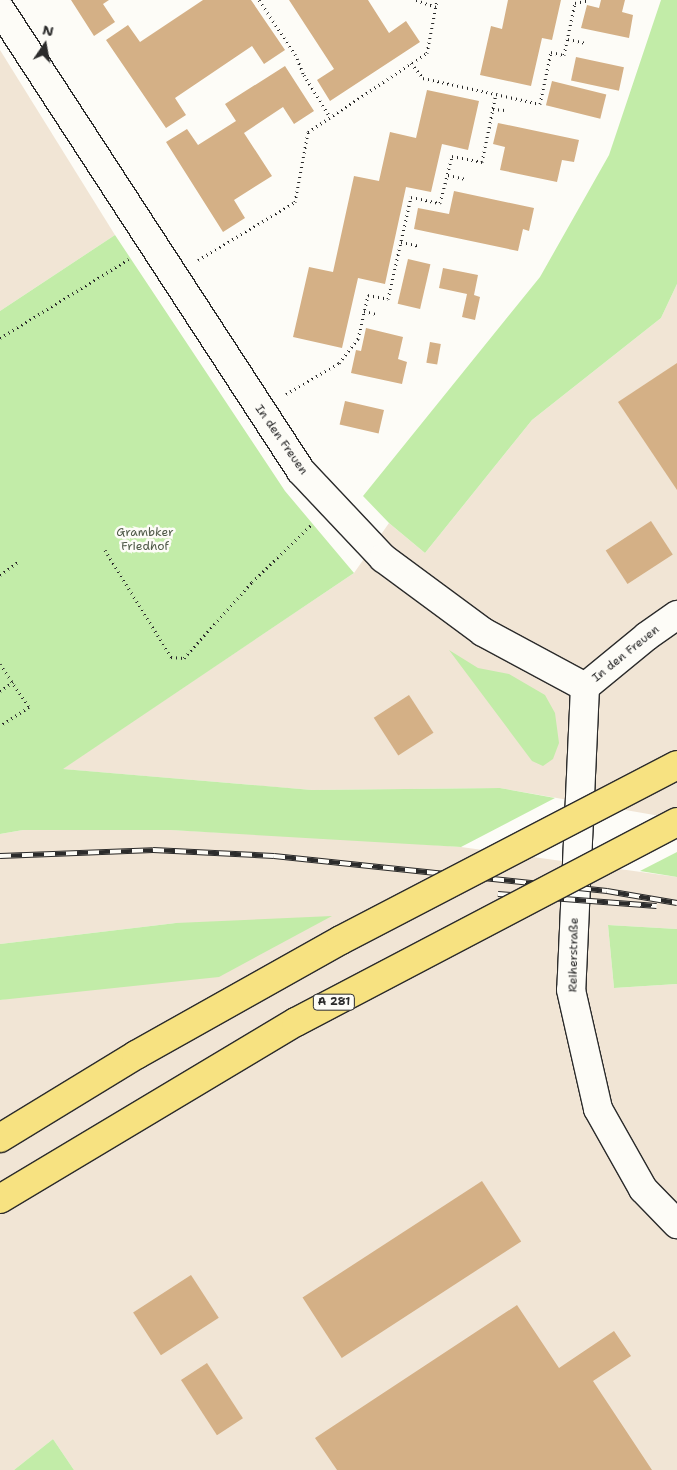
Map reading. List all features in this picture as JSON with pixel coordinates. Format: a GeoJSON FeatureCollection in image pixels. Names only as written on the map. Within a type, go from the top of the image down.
{"type":"FeatureCollection","features":[{"type":"Feature","properties":{"kind":"highway"},"geometry":{"type":"LineString","coordinates":[[0,1138],[136,1056],[341,940],[677,765]]}},
{"type":"Feature","properties":{"kind":"highway","name":"A 281"},"geometry":{"type":"LineString","coordinates":[[0,1199],[296,1022],[677,822]]}},
{"type":"Feature","properties":{"kind":"street","name":"In den Freuen"},"geometry":{"type":"LineString","coordinates":[[0,9],[174,274],[262,414],[301,471],[383,558],[483,632],[585,687],[677,615]]}},
{"type":"Feature","properties":{"kind":"street","name":"Reiherstraße"},"geometry":{"type":"LineString","coordinates":[[585,687],[571,990],[598,1109],[643,1189],[677,1224]]}},
{"type":"Feature","properties":{"kind":"path"},"geometry":{"type":"LineString","coordinates":[[259,0],[295,54],[304,75],[330,117]]}},
{"type":"Feature","properties":{"kind":"path"},"geometry":{"type":"LineString","coordinates":[[416,0],[436,7]]}},
{"type":"Feature","properties":{"kind":"path"},"geometry":{"type":"LineString","coordinates":[[174,274],[295,202],[308,132],[427,53],[437,0]]}},
{"type":"Feature","properties":{"kind":"path"},"geometry":{"type":"LineString","coordinates":[[411,64],[423,78],[540,104],[551,52],[564,55],[576,2],[590,0]]}},
{"type":"Feature","properties":{"kind":"path"},"geometry":{"type":"LineString","coordinates":[[568,39],[586,43]]}},
{"type":"Feature","properties":{"kind":"path"},"geometry":{"type":"LineString","coordinates":[[262,414],[290,391],[339,363],[358,339],[368,295],[388,299],[411,197],[440,203],[452,156],[482,162],[496,94]]}},
{"type":"Feature","properties":{"kind":"path"},"geometry":{"type":"LineString","coordinates":[[493,109],[505,110]]}},
{"type":"Feature","properties":{"kind":"path"},"geometry":{"type":"LineString","coordinates":[[448,175],[466,179]]}},
{"type":"Feature","properties":{"kind":"path"},"geometry":{"type":"LineString","coordinates":[[401,242],[420,246]]}},
{"type":"Feature","properties":{"kind":"path"},"geometry":{"type":"LineString","coordinates":[[0,338],[153,244]]}},
{"type":"Feature","properties":{"kind":"path"},"geometry":{"type":"LineString","coordinates":[[364,312],[376,314]]}},
{"type":"Feature","properties":{"kind":"path"},"geometry":{"type":"LineString","coordinates":[[105,550],[170,657],[184,658],[258,576],[303,530],[333,506]]}},
{"type":"Feature","properties":{"kind":"path"},"geometry":{"type":"LineString","coordinates":[[0,575],[18,562]]}},
{"type":"Feature","properties":{"kind":"path"},"geometry":{"type":"LineString","coordinates":[[0,664],[29,707],[0,726]]}},
{"type":"Feature","properties":{"kind":"path"},"geometry":{"type":"LineString","coordinates":[[0,691],[13,682]]}},
{"type":"Feature","properties":{"kind":"shaded area"},"geometry":{"type":"Polygon","coordinates":[[[0,50],[115,235],[0,311],[0,50]]]}},
{"type":"Feature","properties":{"kind":"shaded area"},"geometry":{"type":"Polygon","coordinates":[[[677,284],[677,819],[500,788],[312,790],[62,769],[354,573],[389,523],[425,553],[532,420],[661,318],[677,284]]]}},
{"type":"Feature","properties":{"kind":"shaded area"},"geometry":{"type":"Polygon","coordinates":[[[23,830],[170,830],[352,839],[461,847],[677,877],[677,929],[608,925],[614,988],[677,984],[677,1470],[74,1470],[53,1439],[14,1470],[0,1470],[0,1000],[15,997],[176,923],[0,944],[0,834],[23,830]]]}},
{"type":"Feature","properties":{"kind":"green space"},"geometry":{"type":"Polygon","coordinates":[[[661,0],[677,0],[677,284],[661,318],[532,420],[425,553],[389,523],[363,496],[540,277],[609,155],[661,0]]]}},
{"type":"Feature","properties":{"kind":"green space","name":"Grambker Friedhof"},"geometry":{"type":"Polygon","coordinates":[[[115,235],[285,491],[354,573],[63,769],[312,790],[500,788],[555,798],[461,847],[170,830],[23,830],[0,834],[0,311],[115,235]]]}},
{"type":"Feature","properties":{"kind":"green space"},"geometry":{"type":"Polygon","coordinates":[[[449,650],[478,668],[509,674],[545,695],[555,713],[559,743],[553,759],[543,766],[532,761],[449,650]]]}},
{"type":"Feature","properties":{"kind":"green space"},"geometry":{"type":"Polygon","coordinates":[[[677,852],[677,877],[640,871],[677,852]]]}},
{"type":"Feature","properties":{"kind":"green space"},"geometry":{"type":"Polygon","coordinates":[[[332,916],[219,977],[0,1000],[0,944],[176,923],[332,916]]]}},
{"type":"Feature","properties":{"kind":"green space"},"geometry":{"type":"Polygon","coordinates":[[[608,925],[677,929],[677,984],[614,988],[608,925]]]}},
{"type":"Feature","properties":{"kind":"green space"},"geometry":{"type":"Polygon","coordinates":[[[53,1439],[74,1470],[14,1470],[53,1439]]]}},
{"type":"Feature","properties":{"kind":"building"},"geometry":{"type":"Polygon","coordinates":[[[71,0],[109,0],[103,4],[115,22],[94,36],[71,0]]]}},
{"type":"Feature","properties":{"kind":"building"},"geometry":{"type":"Polygon","coordinates":[[[203,0],[251,0],[285,50],[264,64],[252,46],[175,98],[186,115],[166,128],[106,40],[128,25],[140,42],[203,0]]]}},
{"type":"Feature","properties":{"kind":"building"},"geometry":{"type":"Polygon","coordinates":[[[289,0],[368,0],[389,33],[406,21],[420,42],[330,101],[317,80],[334,69],[289,0]]]}},
{"type":"Feature","properties":{"kind":"building"},"geometry":{"type":"Polygon","coordinates":[[[508,0],[561,0],[552,40],[542,38],[531,86],[480,75],[491,26],[502,29],[508,0]]]}},
{"type":"Feature","properties":{"kind":"building"},"geometry":{"type":"Polygon","coordinates":[[[601,0],[625,0],[622,12],[633,15],[629,38],[581,28],[587,5],[599,8],[601,0]]]}},
{"type":"Feature","properties":{"kind":"building"},"geometry":{"type":"Polygon","coordinates":[[[576,57],[624,67],[619,91],[571,80],[576,57]]]}},
{"type":"Feature","properties":{"kind":"building"},"geometry":{"type":"Polygon","coordinates":[[[285,66],[314,111],[294,124],[283,107],[244,133],[272,176],[234,200],[245,218],[223,232],[166,142],[187,129],[198,145],[236,121],[225,104],[285,66]]]}},
{"type":"Feature","properties":{"kind":"building"},"geometry":{"type":"Polygon","coordinates":[[[552,81],[606,95],[600,119],[546,105],[552,81]]]}},
{"type":"Feature","properties":{"kind":"building"},"geometry":{"type":"Polygon","coordinates":[[[427,90],[479,101],[468,150],[442,144],[431,192],[406,187],[385,284],[358,278],[342,348],[293,337],[309,267],[333,272],[354,176],[379,181],[390,132],[416,138],[427,90]]]}},
{"type":"Feature","properties":{"kind":"building"},"geometry":{"type":"Polygon","coordinates":[[[498,123],[579,140],[574,162],[562,160],[557,182],[500,170],[505,147],[493,144],[498,123]]]}},
{"type":"Feature","properties":{"kind":"building"},"geometry":{"type":"Polygon","coordinates":[[[454,191],[534,208],[529,231],[523,229],[518,251],[414,229],[418,208],[449,214],[454,191]]]}},
{"type":"Feature","properties":{"kind":"building"},"geometry":{"type":"Polygon","coordinates":[[[408,259],[430,264],[420,309],[398,304],[408,259]]]}},
{"type":"Feature","properties":{"kind":"building"},"geometry":{"type":"Polygon","coordinates":[[[443,268],[478,275],[474,295],[480,297],[475,320],[462,317],[467,294],[439,288],[443,268]]]}},
{"type":"Feature","properties":{"kind":"building"},"geometry":{"type":"Polygon","coordinates":[[[366,328],[403,337],[398,359],[407,362],[402,384],[351,373],[356,350],[361,351],[366,328]]]}},
{"type":"Feature","properties":{"kind":"building"},"geometry":{"type":"Polygon","coordinates":[[[430,342],[441,344],[437,365],[426,363],[430,342]]]}},
{"type":"Feature","properties":{"kind":"building"},"geometry":{"type":"Polygon","coordinates":[[[677,363],[677,490],[618,402],[677,363]]]}},
{"type":"Feature","properties":{"kind":"building"},"geometry":{"type":"Polygon","coordinates":[[[345,401],[384,410],[379,433],[340,424],[345,401]]]}},
{"type":"Feature","properties":{"kind":"building"},"geometry":{"type":"Polygon","coordinates":[[[651,521],[673,555],[627,584],[606,550],[651,521]]]}},
{"type":"Feature","properties":{"kind":"building"},"geometry":{"type":"Polygon","coordinates":[[[409,695],[434,733],[398,756],[374,718],[409,695]]]}},
{"type":"Feature","properties":{"kind":"building"},"geometry":{"type":"Polygon","coordinates":[[[482,1181],[521,1241],[342,1358],[303,1298],[482,1181]]]}},
{"type":"Feature","properties":{"kind":"building"},"geometry":{"type":"Polygon","coordinates":[[[191,1275],[219,1318],[161,1355],[133,1313],[191,1275]]]}},
{"type":"Feature","properties":{"kind":"building"},"geometry":{"type":"Polygon","coordinates":[[[517,1305],[559,1368],[614,1331],[631,1356],[593,1381],[652,1470],[337,1470],[315,1438],[517,1305]]]}},
{"type":"Feature","properties":{"kind":"building"},"geometry":{"type":"Polygon","coordinates":[[[207,1363],[243,1418],[217,1435],[181,1380],[207,1363]]]}},
{"type":"Feature","properties":{"kind":"railway"},"geometry":{"type":"LineString","coordinates":[[0,856],[153,850],[274,856],[607,891],[677,903]]}},
{"type":"Feature","properties":{"kind":"railway"},"geometry":{"type":"LineString","coordinates":[[498,894],[657,906]]}}]}
